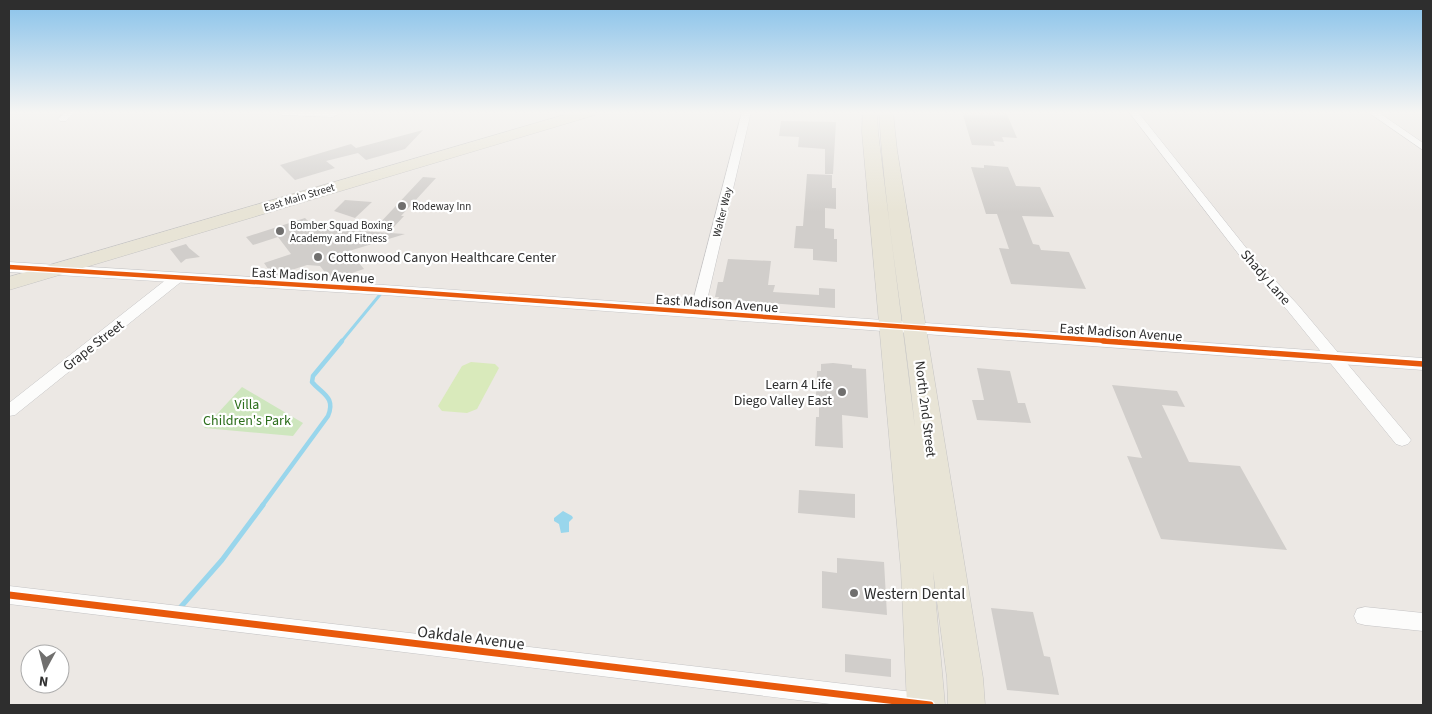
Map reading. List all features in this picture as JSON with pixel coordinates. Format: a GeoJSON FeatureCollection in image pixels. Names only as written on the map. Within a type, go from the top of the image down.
{"type":"FeatureCollection","features":[{"type":"Feature","properties":{"kind":"main road","name":"East Main Street"},"geometry":{"type":"LineString","coordinates":[[9,284],[477,145]]}},
{"type":"Feature","properties":{"kind":"main road","name":"North 2nd Street"},"geometry":{"type":"LineString","coordinates":[[871,145],[877,206],[903,327],[965,678],[967,705]]}},
{"type":"Feature","properties":{"kind":"main road"},"geometry":{"type":"LineString","coordinates":[[884,145],[890,150]]}},
{"type":"Feature","properties":{"kind":"main road","name":"North 2nd Street"},"geometry":{"type":"LineString","coordinates":[[889,145],[901,223],[903,327],[926,705]]}},
{"type":"Feature","properties":{"kind":"main road"},"geometry":{"type":"LineString","coordinates":[[877,206],[883,213],[901,223]]}},
{"type":"Feature","properties":{"kind":"street","name":"Walter Way"},"geometry":{"type":"LineString","coordinates":[[697,313],[739,145]]}},
{"type":"Feature","properties":{"kind":"street","name":"Shady Lane"},"geometry":{"type":"LineString","coordinates":[[1160,145],[1251,262],[1334,357],[1402,440]]}},
{"type":"Feature","properties":{"kind":"street","name":"East Madison Avenue"},"geometry":{"type":"LineString","coordinates":[[9,267],[384,290],[1423,364]]}},
{"type":"Feature","properties":{"kind":"street","name":"Grape Street"},"geometry":{"type":"LineString","coordinates":[[9,411],[177,278]]}},
{"type":"Feature","properties":{"kind":"street","name":"Oakdale Avenue"},"geometry":{"type":"LineString","coordinates":[[9,595],[930,705]]}},
{"type":"Feature","properties":{"kind":"street"},"geometry":{"type":"LineString","coordinates":[[1365,616],[1423,622]]}},
{"type":"Feature","properties":{"kind":"green space"},"geometry":{"type":"Polygon","coordinates":[[[471,362],[495,364],[499,368],[477,409],[467,413],[442,411],[438,406],[462,366],[471,362]]]}},
{"type":"Feature","properties":{"kind":"green space","name":"Villa Children's Park"},"geometry":{"type":"Polygon","coordinates":[[[242,387],[303,423],[293,436],[204,428],[242,387]]]}},
{"type":"Feature","properties":{"kind":"water"},"geometry":{"type":"Polygon","coordinates":[[[563,511],[573,518],[569,522],[569,532],[561,533],[559,524],[554,521],[554,518],[563,511]]]}},
{"type":"Feature","properties":{"kind":"building"},"geometry":{"type":"Polygon","coordinates":[[[347,145],[353,145],[356,148],[366,145],[408,145],[405,149],[366,160],[358,153],[326,161],[335,168],[295,180],[280,165],[347,145]]]}},
{"type":"Feature","properties":{"kind":"building"},"geometry":{"type":"Polygon","coordinates":[[[798,145],[835,145],[833,174],[825,174],[825,149],[798,147],[798,145]]]}},
{"type":"Feature","properties":{"kind":"building"},"geometry":{"type":"Polygon","coordinates":[[[984,165],[1008,167],[1016,186],[1040,187],[1054,217],[1022,216],[1033,244],[1039,245],[1041,250],[1069,252],[1086,289],[1011,284],[999,248],[1009,249],[997,214],[986,214],[971,167],[984,168],[984,165]]]}},
{"type":"Feature","properties":{"kind":"building"},"geometry":{"type":"Polygon","coordinates":[[[807,174],[832,175],[832,188],[836,188],[836,209],[825,208],[825,228],[834,229],[834,239],[837,239],[837,262],[813,260],[813,249],[794,248],[796,226],[803,226],[807,174]]]}},
{"type":"Feature","properties":{"kind":"building"},"geometry":{"type":"Polygon","coordinates":[[[423,177],[436,178],[401,216],[404,216],[391,230],[378,225],[423,177]]]}},
{"type":"Feature","properties":{"kind":"building"},"geometry":{"type":"Polygon","coordinates":[[[345,200],[372,202],[355,218],[334,211],[345,200]]]}},
{"type":"Feature","properties":{"kind":"building","name":"Cottonwood Canyon Healthcare Center"},"geometry":{"type":"Polygon","coordinates":[[[305,218],[315,228],[405,234],[349,251],[364,269],[331,280],[320,266],[307,265],[273,276],[264,263],[291,254],[278,237],[253,245],[246,237],[305,218]]]}},
{"type":"Feature","properties":{"kind":"building"},"geometry":{"type":"Polygon","coordinates":[[[186,244],[200,257],[186,259],[181,263],[170,249],[186,244]]]}},
{"type":"Feature","properties":{"kind":"building"},"geometry":{"type":"Polygon","coordinates":[[[728,259],[771,261],[768,285],[775,285],[773,292],[819,295],[819,288],[835,289],[835,308],[718,299],[719,297],[715,297],[718,282],[723,282],[728,259]]]}},
{"type":"Feature","properties":{"kind":"building","name":"Learn 4 Life Diego Valley East"},"geometry":{"type":"Polygon","coordinates":[[[821,364],[852,365],[852,368],[866,369],[868,418],[842,415],[843,448],[815,446],[816,417],[819,417],[819,395],[816,395],[817,371],[821,371],[821,364]]]}},
{"type":"Feature","properties":{"kind":"building"},"geometry":{"type":"Polygon","coordinates":[[[977,368],[1010,371],[1018,403],[1025,403],[1031,423],[977,420],[972,400],[984,400],[977,368]]]}},
{"type":"Feature","properties":{"kind":"building"},"geometry":{"type":"Polygon","coordinates":[[[1112,385],[1177,391],[1185,407],[1162,405],[1189,462],[1240,466],[1287,550],[1161,539],[1127,456],[1142,458],[1112,385]]]}},
{"type":"Feature","properties":{"kind":"building"},"geometry":{"type":"Polygon","coordinates":[[[799,490],[855,494],[855,518],[798,513],[799,490]]]}},
{"type":"Feature","properties":{"kind":"building","name":"Western Dental"},"geometry":{"type":"Polygon","coordinates":[[[837,558],[884,562],[887,615],[822,608],[822,571],[837,573],[837,558]]]}},
{"type":"Feature","properties":{"kind":"building"},"geometry":{"type":"Polygon","coordinates":[[[991,608],[1033,612],[1044,656],[1050,657],[1059,695],[1007,690],[991,608]]]}},
{"type":"Feature","properties":{"kind":"building"},"geometry":{"type":"Polygon","coordinates":[[[845,654],[891,659],[891,677],[845,672],[845,654]]]}},
{"type":"Feature","properties":{"kind":"waterway"},"geometry":{"type":"LineString","coordinates":[[341,342],[383,291]]}},
{"type":"Feature","properties":{"kind":"waterway"},"geometry":{"type":"LineString","coordinates":[[262,506],[328,416],[330,410],[329,400],[312,382],[313,376],[342,341]]}},
{"type":"Feature","properties":{"kind":"waterway"},"geometry":{"type":"LineString","coordinates":[[179,609],[222,560],[263,505]]}},
{"type":"Feature","properties":{"kind":"cycle path"},"geometry":{"type":"LineString","coordinates":[[9,267],[384,290],[1423,364]]}},
{"type":"Feature","properties":{"kind":"cycle path"},"geometry":{"type":"LineString","coordinates":[[9,595],[930,705]]}},
{"type":"Feature","properties":{"kind":"place","name":"Rodeway Inn"},"geometry":{"type":"Point","coordinates":[402,206]}},
{"type":"Feature","properties":{"kind":"place","name":"Bomber Squad Boxing Academy and Fitness"},"geometry":{"type":"Point","coordinates":[280,231]}},
{"type":"Feature","properties":{"kind":"place","name":"Cottonwood Canyon Healthcare Center"},"geometry":{"type":"Point","coordinates":[318,257]}},
{"type":"Feature","properties":{"kind":"place","name":"Learn 4 Life Diego Valley East"},"geometry":{"type":"Point","coordinates":[842,392]}},
{"type":"Feature","properties":{"kind":"place","name":"Western Dental"},"geometry":{"type":"Point","coordinates":[854,593]}}]}
